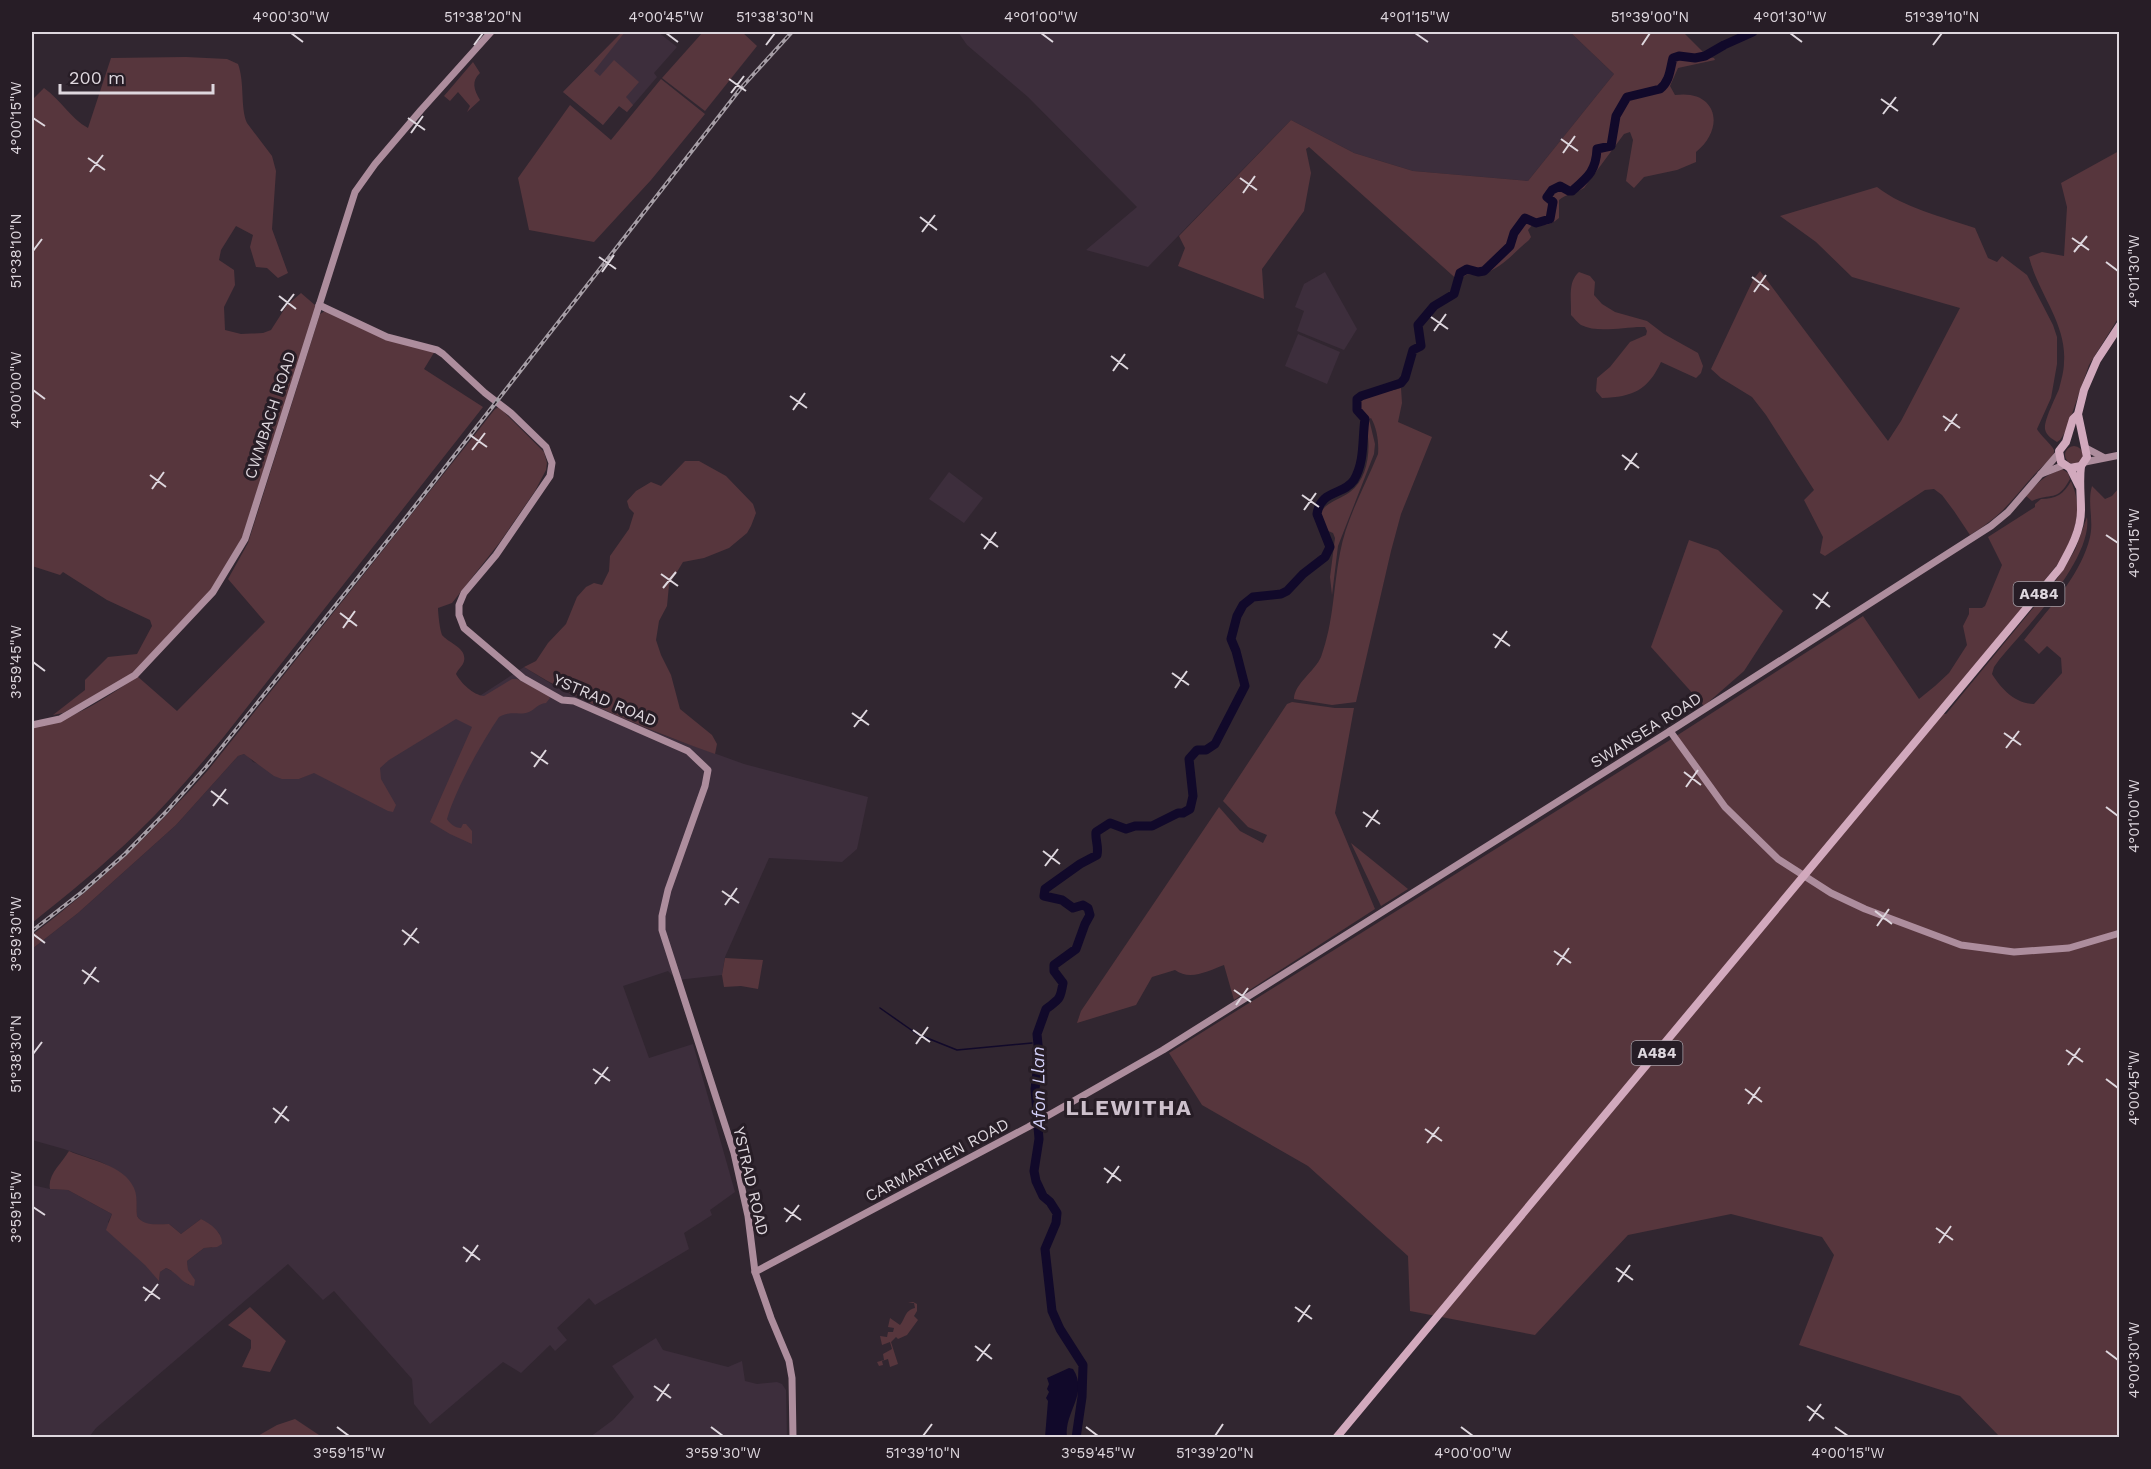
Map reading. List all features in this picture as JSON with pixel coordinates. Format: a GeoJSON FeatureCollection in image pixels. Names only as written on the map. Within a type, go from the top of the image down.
{"type":"FeatureCollection","features":[{"type":"Feature","properties":{"kind":"main road","name":"CWMBACH ROAD"},"geometry":{"type":"LineString","coordinates":[[32,725],[60,719],[135,675],[213,592],[245,539],[355,192],[375,165],[490,32]]}},
{"type":"Feature","properties":{"kind":"main road","name":"YSTRAD ROAD"},"geometry":{"type":"LineString","coordinates":[[319,305],[387,337],[437,350],[511,413],[549,452],[552,463],[550,476],[496,555],[464,593],[459,604],[459,615],[464,628],[531,683],[562,700],[574,701],[688,751],[708,770],[705,786],[668,890],[662,916],[663,936],[734,1153],[748,1216],[755,1272],[789,1361],[792,1377],[793,1437]]}},
{"type":"Feature","properties":{"kind":"main road","name":"A484"},"geometry":{"type":"LineString","coordinates":[[1336,1437],[2060,568],[2078,531],[2082,511],[2079,486],[2083,464],[2087,457],[2078,414],[2084,390],[2097,360],[2120,325]]}},
{"type":"Feature","properties":{"kind":"main road","name":"A484"},"geometry":{"type":"LineString","coordinates":[[2078,414],[2073,419],[2066,442],[2059,453],[2060,459],[2079,486]]}},
{"type":"Feature","properties":{"kind":"main road"},"geometry":{"type":"LineString","coordinates":[[2066,442],[2073,440],[2103,457]]}},
{"type":"Feature","properties":{"kind":"main road","name":"SWANSEA ROAD"},"geometry":{"type":"LineString","coordinates":[[1252,993],[1670,731],[1991,526],[2008,512],[2059,453]]}},
{"type":"Feature","properties":{"kind":"main road"},"geometry":{"type":"LineString","coordinates":[[2067,467],[2103,457],[2120,455]]}},
{"type":"Feature","properties":{"kind":"main road","name":"SWANSEA ROAD"},"geometry":{"type":"LineString","coordinates":[[2041,474],[2067,467]]}},
{"type":"Feature","properties":{"kind":"main road"},"geometry":{"type":"LineString","coordinates":[[1670,731],[1725,807],[1778,859],[1821,887],[1865,909],[1961,945],[2014,952],[2069,948],[2120,933]]}},
{"type":"Feature","properties":{"kind":"main road","name":"CARMARTHEN ROAD"},"geometry":{"type":"LineString","coordinates":[[755,1272],[1028,1128],[1163,1050],[1252,993]]}},
{"type":"Feature","properties":{"kind":"shaded area"},"geometry":{"type":"Polygon","coordinates":[[[622,32],[658,32],[677,47],[654,73],[657,77],[627,112],[619,106],[603,125],[563,92],[622,32]]]}},
{"type":"Feature","properties":{"kind":"shaded area"},"geometry":{"type":"Polygon","coordinates":[[[622,32],[625,32],[594,71],[600,76],[614,60],[639,82],[626,97],[633,105],[627,112],[619,106],[603,125],[563,92],[622,32]]]}},
{"type":"Feature","properties":{"kind":"shaded area"},"geometry":{"type":"Polygon","coordinates":[[[703,32],[742,32],[757,46],[705,111],[662,78],[703,32]]]}},
{"type":"Feature","properties":{"kind":"shaded area"},"geometry":{"type":"Polygon","coordinates":[[[958,32],[1570,32],[1614,74],[1528,181],[1413,171],[1354,153],[1291,120],[1148,267],[1086,250],[1137,207],[1028,97],[967,45],[958,32]]]}},
{"type":"Feature","properties":{"kind":"shaded area"},"geometry":{"type":"Polygon","coordinates":[[[1570,32],[1683,32],[1708,57],[1714,58],[1715,60],[1678,68],[1670,86],[1675,95],[1700,98],[1708,104],[1712,112],[1714,122],[1711,132],[1696,152],[1696,162],[1677,170],[1644,177],[1634,188],[1626,181],[1633,140],[1630,132],[1624,134],[1584,188],[1559,200],[1559,218],[1547,225],[1533,224],[1528,230],[1531,237],[1529,240],[1508,259],[1486,273],[1468,274],[1463,277],[1461,283],[1309,147],[1306,149],[1311,173],[1304,211],[1262,269],[1264,299],[1178,266],[1185,248],[1179,236],[1291,120],[1354,153],[1413,171],[1528,181],[1614,74],[1570,32]]]}},
{"type":"Feature","properties":{"kind":"shaded area"},"geometry":{"type":"Polygon","coordinates":[[[111,58],[227,59],[238,64],[247,123],[272,156],[276,171],[272,229],[288,273],[278,278],[267,268],[256,267],[250,247],[253,235],[236,226],[221,250],[219,260],[234,270],[235,285],[224,307],[225,330],[241,334],[263,333],[271,330],[287,305],[301,293],[316,306],[242,538],[211,590],[132,674],[63,713],[53,715],[85,690],[85,680],[108,657],[137,654],[152,626],[150,620],[107,600],[63,572],[60,575],[32,566],[32,100],[44,88],[88,128],[111,58]]]}},
{"type":"Feature","properties":{"kind":"shaded area"},"geometry":{"type":"Polygon","coordinates":[[[473,62],[480,73],[475,79],[474,86],[480,100],[467,112],[470,106],[458,92],[450,101],[444,96],[473,62]]]}},
{"type":"Feature","properties":{"kind":"shaded area"},"geometry":{"type":"Polygon","coordinates":[[[661,79],[705,114],[651,180],[594,242],[529,230],[518,178],[570,105],[611,140],[661,79]]]}},
{"type":"Feature","properties":{"kind":"shaded area"},"geometry":{"type":"Polygon","coordinates":[[[2119,151],[2119,317],[2089,365],[2066,431],[2057,442],[2047,433],[2045,425],[2059,389],[2064,365],[2064,348],[2057,322],[2029,257],[2042,252],[2064,256],[2067,207],[2061,183],[2119,151]]]}},
{"type":"Feature","properties":{"kind":"shaded area"},"geometry":{"type":"Polygon","coordinates":[[[1877,187],[1899,201],[1975,228],[1988,258],[1997,262],[2002,256],[2027,275],[2057,337],[2057,364],[2051,398],[2037,429],[2054,452],[1997,516],[1970,535],[1942,495],[1934,489],[1925,490],[1825,556],[1820,553],[1823,537],[1804,500],[1814,490],[1752,397],[1711,369],[1753,280],[1760,271],[1888,441],[1901,421],[1960,308],[1852,277],[1816,242],[1780,216],[1877,187]]]}},
{"type":"Feature","properties":{"kind":"shaded area"},"geometry":{"type":"Polygon","coordinates":[[[1325,272],[1357,329],[1344,350],[1297,331],[1304,311],[1295,307],[1304,284],[1325,272]]]}},
{"type":"Feature","properties":{"kind":"shaded area"},"geometry":{"type":"Polygon","coordinates":[[[1579,272],[1590,276],[1595,282],[1594,295],[1602,304],[1615,312],[1647,321],[1664,334],[1698,353],[1703,366],[1701,373],[1696,378],[1661,362],[1651,379],[1638,390],[1622,396],[1602,398],[1596,391],[1597,378],[1610,367],[1630,342],[1646,335],[1647,331],[1645,327],[1596,329],[1580,324],[1571,315],[1571,286],[1579,272]]]}},
{"type":"Feature","properties":{"kind":"shaded area"},"geometry":{"type":"Polygon","coordinates":[[[325,311],[387,338],[435,351],[424,369],[483,407],[222,739],[191,775],[125,844],[32,923],[32,728],[74,715],[112,694],[137,676],[177,711],[265,622],[228,579],[248,543],[320,314],[325,311]]]}},
{"type":"Feature","properties":{"kind":"shaded area"},"geometry":{"type":"Polygon","coordinates":[[[1298,334],[1340,352],[1327,384],[1285,366],[1298,334]]]}},
{"type":"Feature","properties":{"kind":"shaded area"},"geometry":{"type":"Polygon","coordinates":[[[1401,388],[1402,403],[1398,422],[1432,437],[1401,514],[1356,702],[1332,705],[1294,699],[1297,688],[1321,657],[1331,618],[1343,540],[1351,515],[1378,454],[1377,435],[1371,418],[1369,419],[1375,444],[1374,454],[1338,546],[1332,595],[1330,577],[1335,538],[1333,533],[1321,528],[1320,513],[1330,503],[1350,492],[1358,484],[1367,463],[1368,438],[1359,405],[1372,395],[1401,388]]]}},
{"type":"Feature","properties":{"kind":"shaded area"},"geometry":{"type":"Polygon","coordinates":[[[499,407],[544,452],[546,470],[535,491],[500,542],[452,603],[438,608],[440,627],[443,636],[463,653],[463,663],[456,674],[472,691],[484,696],[512,679],[517,679],[547,694],[550,698],[546,703],[529,712],[499,717],[470,766],[447,819],[459,828],[466,824],[472,831],[472,844],[430,822],[472,727],[456,719],[389,760],[380,768],[381,779],[396,805],[393,812],[314,773],[299,779],[282,779],[274,776],[244,754],[238,756],[176,825],[78,913],[32,949],[32,935],[125,856],[209,769],[495,409],[499,407]]]}},
{"type":"Feature","properties":{"kind":"shaded area"},"geometry":{"type":"Polygon","coordinates":[[[2074,446],[2080,449],[2083,455],[2080,461],[2074,464],[2068,461],[2065,455],[2068,449],[2074,446]]]}},
{"type":"Feature","properties":{"kind":"shaded area"},"geometry":{"type":"Polygon","coordinates":[[[685,461],[699,461],[726,476],[753,504],[756,513],[747,533],[729,548],[704,558],[683,562],[669,585],[667,606],[659,621],[656,640],[671,675],[680,709],[712,735],[717,744],[715,754],[617,715],[570,693],[524,667],[536,661],[548,643],[566,624],[577,597],[586,587],[594,583],[602,585],[609,571],[610,556],[629,529],[634,513],[627,501],[636,491],[651,482],[661,486],[685,461]]]}},
{"type":"Feature","properties":{"kind":"shaded area"},"geometry":{"type":"Polygon","coordinates":[[[2062,469],[2068,473],[2070,479],[2057,494],[2032,501],[2026,496],[2042,480],[2062,469]]]}},
{"type":"Feature","properties":{"kind":"shaded area"},"geometry":{"type":"Polygon","coordinates":[[[949,472],[983,498],[964,523],[929,499],[949,472]]]}},
{"type":"Feature","properties":{"kind":"shaded area"},"geometry":{"type":"Polygon","coordinates":[[[2071,481],[2077,502],[2076,521],[2061,560],[1937,713],[1946,714],[2057,579],[2075,550],[2087,517],[2086,534],[2069,573],[2040,612],[1999,660],[1992,674],[2010,695],[2034,704],[2062,673],[2061,658],[2047,646],[2039,654],[2024,640],[2062,592],[2086,551],[2091,531],[2092,486],[2105,499],[2112,496],[2119,488],[2119,1437],[2000,1437],[1960,1396],[1799,1345],[1834,1255],[1822,1237],[1731,1214],[1628,1235],[1535,1335],[1410,1311],[1408,1256],[1308,1166],[1202,1105],[1169,1053],[1670,740],[1863,616],[1919,699],[1949,673],[1967,645],[1963,626],[1969,614],[1969,608],[1985,606],[2002,565],[1988,537],[2035,507],[2041,499],[2059,495],[2071,481]]]}},
{"type":"Feature","properties":{"kind":"shaded area"},"geometry":{"type":"Polygon","coordinates":[[[1689,540],[1718,550],[1783,611],[1744,671],[1704,706],[1651,647],[1689,540]]]}},
{"type":"Feature","properties":{"kind":"shaded area"},"geometry":{"type":"Polygon","coordinates":[[[524,667],[561,690],[661,734],[744,764],[868,797],[857,849],[842,862],[769,858],[725,957],[722,975],[677,980],[668,971],[623,986],[649,1058],[693,1044],[735,1192],[710,1210],[712,1215],[684,1233],[689,1249],[595,1305],[589,1298],[557,1328],[567,1340],[555,1351],[550,1345],[521,1373],[503,1362],[430,1424],[414,1404],[412,1379],[334,1291],[323,1300],[288,1264],[96,1428],[89,1437],[32,1438],[32,1185],[68,1190],[112,1214],[108,1222],[159,1280],[160,1272],[166,1268],[189,1285],[187,1261],[204,1248],[211,1248],[222,1242],[219,1233],[201,1219],[181,1234],[169,1224],[149,1225],[142,1222],[137,1216],[136,1198],[117,1171],[101,1162],[32,1140],[32,949],[78,913],[176,825],[238,756],[244,754],[253,762],[299,779],[478,697],[524,667]]]}},
{"type":"Feature","properties":{"kind":"shaded area"},"geometry":{"type":"Polygon","coordinates":[[[1292,702],[1335,708],[1354,708],[1335,813],[1375,909],[1234,1000],[1224,965],[1193,975],[1175,970],[1152,977],[1136,1005],[1077,1023],[1081,1011],[1219,807],[1240,831],[1263,843],[1267,835],[1248,827],[1223,801],[1287,704],[1292,702]]]}},
{"type":"Feature","properties":{"kind":"shaded area"},"geometry":{"type":"Polygon","coordinates":[[[1351,843],[1408,889],[1381,906],[1351,843]]]}},
{"type":"Feature","properties":{"kind":"shaded area"},"geometry":{"type":"Polygon","coordinates":[[[725,958],[763,960],[758,989],[741,986],[724,987],[722,975],[725,958]]]}},
{"type":"Feature","properties":{"kind":"shaded area"},"geometry":{"type":"Polygon","coordinates":[[[69,1151],[105,1164],[129,1180],[136,1195],[137,1216],[143,1222],[169,1224],[181,1234],[201,1219],[216,1229],[221,1236],[222,1244],[217,1247],[204,1248],[187,1261],[188,1270],[195,1280],[194,1286],[166,1268],[160,1272],[159,1281],[145,1265],[106,1230],[112,1214],[68,1190],[50,1189],[53,1174],[69,1151]]]}},
{"type":"Feature","properties":{"kind":"shaded area"},"geometry":{"type":"Polygon","coordinates":[[[913,1302],[917,1304],[914,1316],[918,1320],[907,1335],[898,1339],[896,1337],[891,1342],[898,1364],[890,1367],[888,1359],[882,1361],[883,1365],[879,1366],[877,1362],[884,1360],[883,1354],[892,1349],[890,1342],[882,1345],[880,1336],[887,1337],[888,1332],[893,1332],[894,1328],[888,1327],[890,1318],[900,1325],[907,1313],[915,1308],[914,1303],[908,1303],[913,1302]]]}},
{"type":"Feature","properties":{"kind":"shaded area"},"geometry":{"type":"Polygon","coordinates":[[[250,1307],[286,1341],[270,1372],[242,1367],[251,1348],[251,1340],[228,1325],[250,1307]]]}},
{"type":"Feature","properties":{"kind":"shaded area"},"geometry":{"type":"Polygon","coordinates":[[[656,1338],[663,1350],[728,1367],[742,1361],[745,1381],[757,1384],[777,1382],[782,1384],[786,1390],[787,1437],[590,1437],[613,1420],[634,1397],[612,1366],[656,1338]]]}},
{"type":"Feature","properties":{"kind":"shaded area"},"geometry":{"type":"Polygon","coordinates":[[[1069,1368],[1073,1369],[1078,1387],[1067,1428],[1067,1437],[1045,1437],[1048,1401],[1046,1398],[1049,1392],[1047,1378],[1069,1368]]]}},
{"type":"Feature","properties":{"kind":"shaded area"},"geometry":{"type":"Polygon","coordinates":[[[295,1419],[322,1437],[256,1437],[277,1425],[295,1419]]]}},
{"type":"Feature","properties":{"kind":"waterway","name":"Afon Llan"},"geometry":{"type":"LineString","coordinates":[[1076,1438],[1082,1397],[1083,1365],[1060,1329],[1052,1311],[1045,1249],[1056,1223],[1057,1213],[1043,1196],[1034,1171],[1039,1139],[1035,1089],[1039,1055],[1037,1034],[1046,1009],[1058,999],[1063,983],[1054,971],[1054,965],[1076,949],[1090,915],[1088,908],[1083,905],[1073,908],[1062,900],[1044,896],[1045,889],[1097,855],[1096,832],[1110,823],[1126,829],[1135,826],[1152,826],[1190,809],[1193,796],[1189,759],[1197,750],[1206,750],[1215,744],[1245,686],[1231,639],[1237,616],[1243,605],[1253,597],[1281,594],[1287,591],[1303,574],[1325,557],[1330,547],[1317,514],[1319,506],[1328,496],[1344,489],[1354,480],[1362,458],[1365,419],[1357,410],[1357,399],[1401,383],[1405,378],[1413,350],[1421,346],[1418,325],[1434,306],[1454,294],[1460,273],[1467,269],[1484,271],[1510,246],[1514,233],[1525,218],[1536,223],[1550,219],[1553,202],[1547,197],[1552,190],[1560,186],[1572,191],[1587,177],[1595,163],[1597,149],[1611,146],[1616,116],[1627,97],[1660,89],[1668,79],[1673,58],[1705,56],[1753,32]]}},
{"type":"Feature","properties":{"kind":"waterway"},"geometry":{"type":"LineString","coordinates":[[880,1008],[917,1034],[957,1050],[1032,1043]]}},
{"type":"Feature","properties":{"kind":"railway"},"geometry":{"type":"LineString","coordinates":[[32,931],[82,892],[125,854],[206,767],[408,515],[741,88],[792,32]]}},
{"type":"Feature","properties":{"kind":"district","name":"LLEWITHA"},"geometry":{"type":"Point","coordinates":[1129,1107]}}]}
